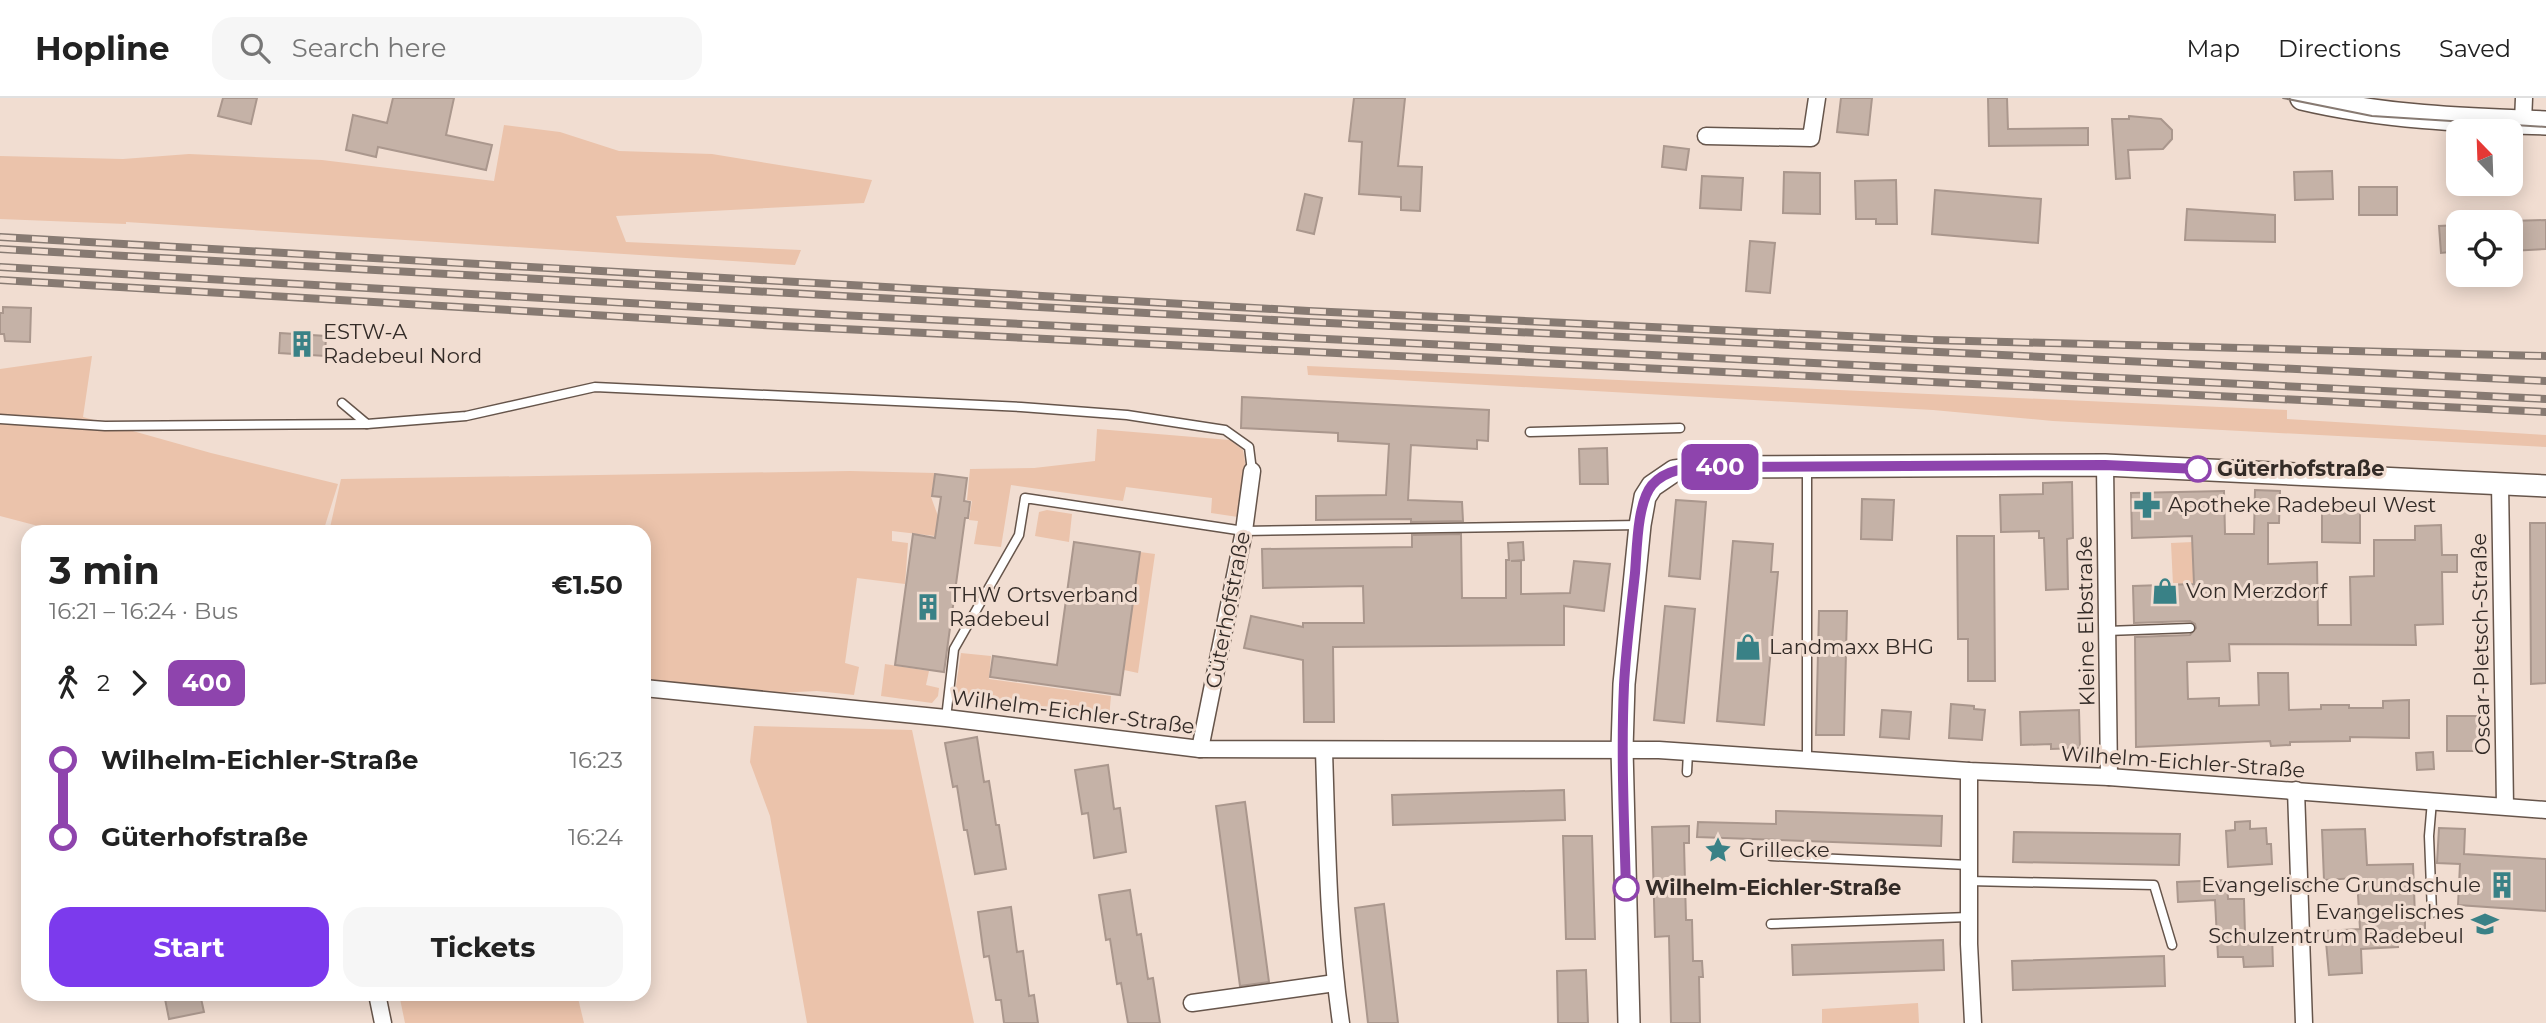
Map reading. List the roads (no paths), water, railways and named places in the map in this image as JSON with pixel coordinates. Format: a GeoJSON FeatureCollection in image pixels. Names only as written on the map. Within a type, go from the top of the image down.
{"type":"FeatureCollection","features":[{"type":"Feature","properties":{"kind":"main road"},"geometry":{"type":"LineString","coordinates":[[2302,98],[2371,111],[2535,123]]}},
{"type":"Feature","properties":{"kind":"street"},"geometry":{"type":"LineString","coordinates":[[1706,136],[1811,138],[1817,98]]}},
{"type":"Feature","properties":{"kind":"street"},"geometry":{"type":"LineString","coordinates":[[2524,98],[2535,123]]}},
{"type":"Feature","properties":{"kind":"street"},"geometry":{"type":"LineString","coordinates":[[1629,1023],[1622,749],[1624,684],[1645,497],[1663,476],[1685,469],[2105,465],[2546,486]]}},
{"type":"Feature","properties":{"kind":"street","name":"Kleine Elbstraße"},"geometry":{"type":"LineString","coordinates":[[2105,465],[2109,777]]}},
{"type":"Feature","properties":{"kind":"street","name":"Güterhofstraße"},"geometry":{"type":"LineString","coordinates":[[1200,749],[1244,531],[1252,471]]}},
{"type":"Feature","properties":{"kind":"street","name":"Oscar-Pletsch-Straße"},"geometry":{"type":"LineString","coordinates":[[2500,482],[2505,806]]}},
{"type":"Feature","properties":{"kind":"street","name":"Wilhelm-Eichler-Straße"},"geometry":{"type":"LineString","coordinates":[[651,689],[946,718],[1200,749],[1622,749],[2109,777],[2546,810]]}},
{"type":"Feature","properties":{"kind":"street"},"geometry":{"type":"LineString","coordinates":[[1324,751],[1335,983],[1340,1023]]}},
{"type":"Feature","properties":{"kind":"street"},"geometry":{"type":"LineString","coordinates":[[1969,771],[1969,917],[1973,1023]]}},
{"type":"Feature","properties":{"kind":"street"},"geometry":{"type":"LineString","coordinates":[[2296,790],[2304,1023]]}},
{"type":"Feature","properties":{"kind":"street"},"geometry":{"type":"LineString","coordinates":[[1192,1003],[1335,983]]}},
{"type":"Feature","properties":{"kind":"street"},"geometry":{"type":"LineString","coordinates":[[378,1001],[383,1023]]}},
{"type":"Feature","properties":{"kind":"lane"},"geometry":{"type":"LineString","coordinates":[[0,419],[106,426],[367,424],[466,416],[595,387],[982,405],[1127,415],[1225,430],[1249,447],[1252,471]]}},
{"type":"Feature","properties":{"kind":"lane"},"geometry":{"type":"LineString","coordinates":[[342,403],[367,424]]}},
{"type":"Feature","properties":{"kind":"lane"},"geometry":{"type":"LineString","coordinates":[[1530,432],[1680,429]]}},
{"type":"Feature","properties":{"kind":"lane"},"geometry":{"type":"LineString","coordinates":[[1807,466],[1807,761]]}},
{"type":"Feature","properties":{"kind":"lane"},"geometry":{"type":"LineString","coordinates":[[946,718],[954,649],[1019,535],[1025,498],[1244,531],[1640,525]]}},
{"type":"Feature","properties":{"kind":"lane"},"geometry":{"type":"LineString","coordinates":[[2107,631],[2190,628]]}},
{"type":"Feature","properties":{"kind":"lane"},"geometry":{"type":"LineString","coordinates":[[1687,772],[1688,752]]}},
{"type":"Feature","properties":{"kind":"lane"},"geometry":{"type":"LineString","coordinates":[[2432,800],[2432,913]]}},
{"type":"Feature","properties":{"kind":"lane"},"geometry":{"type":"LineString","coordinates":[[1771,856],[2154,885],[2172,945]]}},
{"type":"Feature","properties":{"kind":"lane"},"geometry":{"type":"LineString","coordinates":[[1771,924],[1969,917]]}},
{"type":"Feature","properties":{"kind":"tram line"},"geometry":{"type":"LineString","coordinates":[[2283,98],[2372,116],[2546,127]]}},
{"type":"Feature","properties":{"kind":"railway"},"geometry":{"type":"LineString","coordinates":[[0,237],[1309,311],[1932,340],[2546,356]]}},
{"type":"Feature","properties":{"kind":"railway"},"geometry":{"type":"LineString","coordinates":[[0,249],[1308,322],[2546,381]]}},
{"type":"Feature","properties":{"kind":"railway"},"geometry":{"type":"LineString","coordinates":[[0,267],[839,315],[2546,399]]}},
{"type":"Feature","properties":{"kind":"railway"},"geometry":{"type":"LineString","coordinates":[[0,280],[781,326],[2546,412]]}},
{"type":"Feature","properties":{"kind":"place","name":"ESTW-A Radebeul Nord"},"geometry":{"type":"Point","coordinates":[302,344]}},
{"type":"Feature","properties":{"kind":"place","name":"Güterhofstraße"},"geometry":{"type":"Point","coordinates":[2198,469]}},
{"type":"Feature","properties":{"kind":"place","name":"Apotheke Radebeul West"},"geometry":{"type":"Point","coordinates":[2147,505]}},
{"type":"Feature","properties":{"kind":"place","name":"Von Merzdorf"},"geometry":{"type":"Point","coordinates":[2165,591]}},
{"type":"Feature","properties":{"kind":"place","name":"THW Ortsverband Radebeul"},"geometry":{"type":"Point","coordinates":[928,607]}},
{"type":"Feature","properties":{"kind":"place","name":"Landmaxx BHG"},"geometry":{"type":"Point","coordinates":[1748,647]}},
{"type":"Feature","properties":{"kind":"place","name":"Grillecke"},"geometry":{"type":"Point","coordinates":[1718,850]}},
{"type":"Feature","properties":{"kind":"place","name":"Evangelische Grundschule"},"geometry":{"type":"Point","coordinates":[2502,885]}},
{"type":"Feature","properties":{"kind":"place","name":"Wilhelm-Eichler-Straße"},"geometry":{"type":"Point","coordinates":[1626,888]}},
{"type":"Feature","properties":{"kind":"place","name":"Evangelisches Schulzentrum Radebeul"},"geometry":{"type":"Point","coordinates":[2485,924]}}]}
